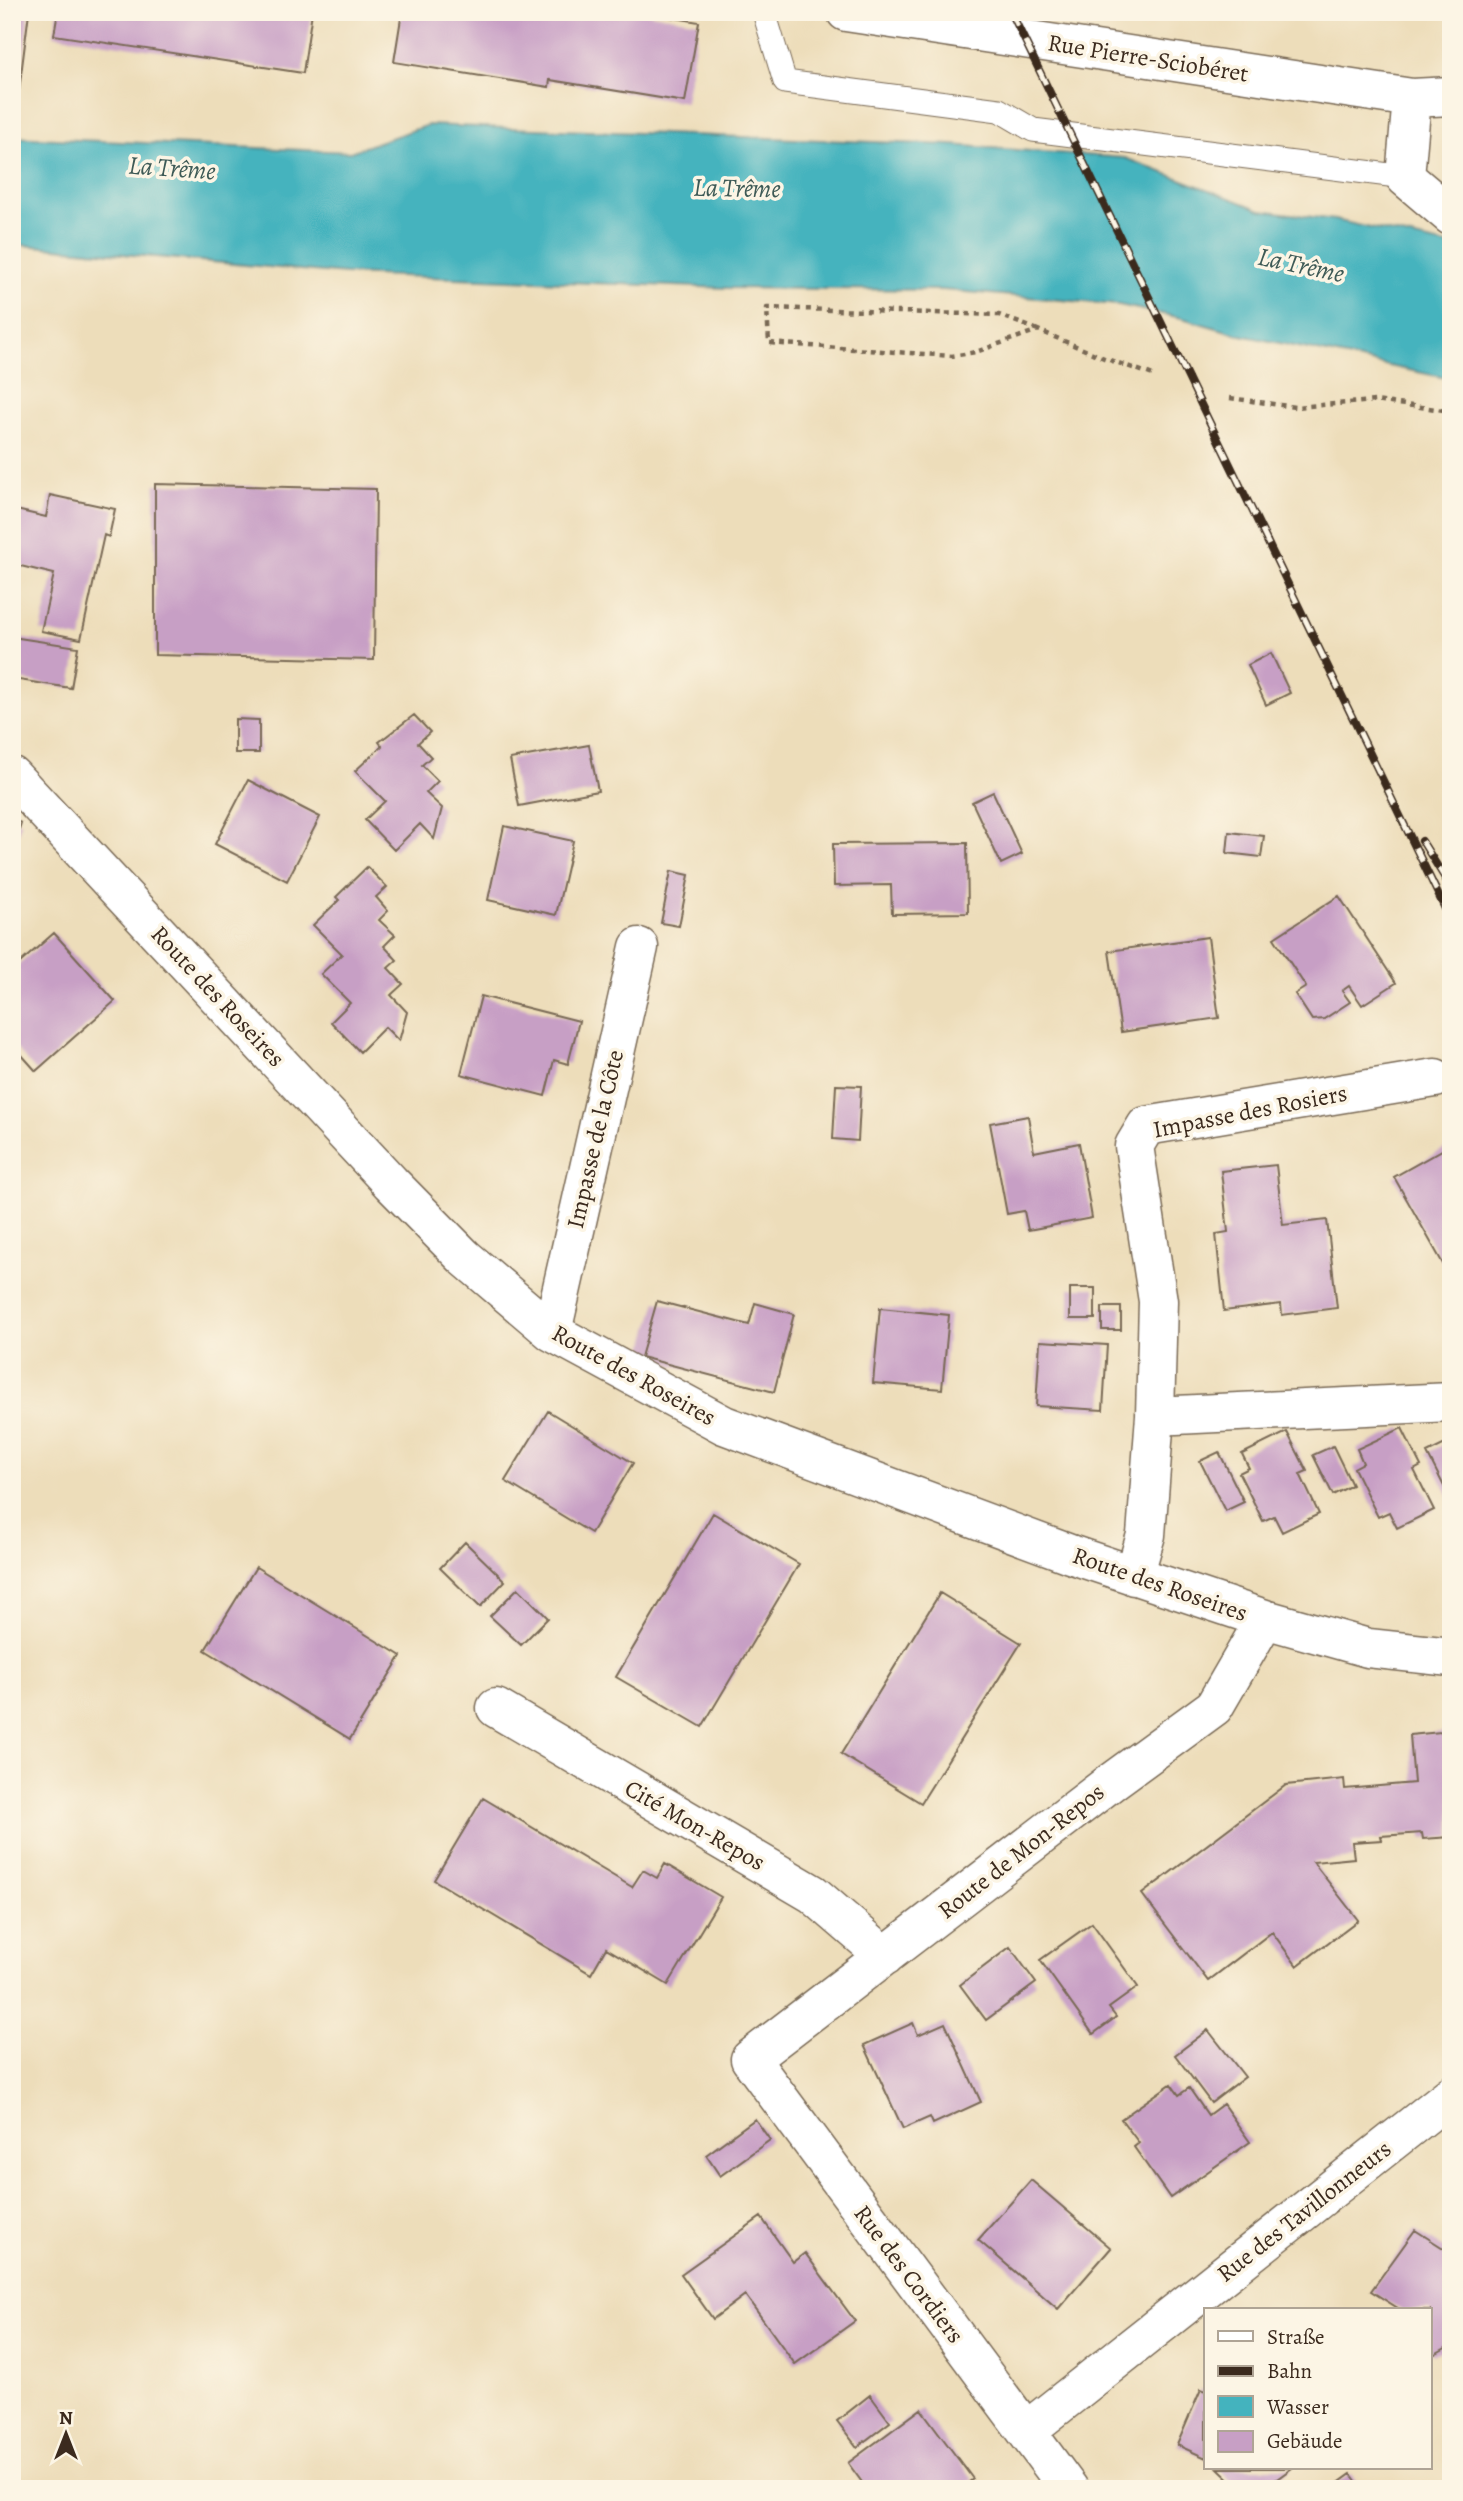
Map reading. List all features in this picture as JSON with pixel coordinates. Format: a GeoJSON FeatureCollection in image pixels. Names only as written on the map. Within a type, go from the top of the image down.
{"type":"FeatureCollection","features":[{"type":"Feature","properties":{"kind":"street","name":"Rue Pierre-Sciobéret"},"geometry":{"type":"LineString","coordinates":[[846,12],[1412,98],[1451,96]]}},
{"type":"Feature","properties":{"kind":"street"},"geometry":{"type":"LineString","coordinates":[[1412,98],[1405,177],[1451,216]]}},
{"type":"Feature","properties":{"kind":"street","name":"Route des Roseires"},"geometry":{"type":"LineString","coordinates":[[12,776],[391,1184],[464,1257],[552,1332],[724,1425],[1134,1576],[1265,1619],[1368,1648],[1451,1657]]}},
{"type":"Feature","properties":{"kind":"street","name":"Impasse de la Côte"},"geometry":{"type":"LineString","coordinates":[[552,1332],[639,947]]}},
{"type":"Feature","properties":{"kind":"street","name":"Impasse des Rosiers"},"geometry":{"type":"LineString","coordinates":[[1134,1576],[1146,1535],[1158,1301],[1134,1146],[1146,1126],[1435,1078]]}},
{"type":"Feature","properties":{"kind":"street"},"geometry":{"type":"LineString","coordinates":[[1154,1416],[1451,1402]]}},
{"type":"Feature","properties":{"kind":"street","name":"Route de Mon-Repos"},"geometry":{"type":"LineString","coordinates":[[750,2059],[1213,1707],[1265,1619]]}},
{"type":"Feature","properties":{"kind":"street","name":"Cité Mon-Repos"},"geometry":{"type":"LineString","coordinates":[[496,1709],[813,1894],[885,1956]]}},
{"type":"Feature","properties":{"kind":"street","name":"Rue des Cordiers"},"geometry":{"type":"LineString","coordinates":[[750,2059],[1069,2489]]}},
{"type":"Feature","properties":{"kind":"street","name":"Rue des Tavillonneurs"},"geometry":{"type":"LineString","coordinates":[[1026,2431],[1451,2095]]}},
{"type":"Feature","properties":{"kind":"lane"},"geometry":{"type":"LineString","coordinates":[[764,12],[785,82],[999,110],[1033,130],[1405,177]]}},
{"type":"Feature","properties":{"kind":"path"},"geometry":{"type":"LineString","coordinates":[[1038,330],[976,352],[952,356],[769,343],[767,308],[999,314],[1038,330],[1104,358],[1156,376]]}},
{"type":"Feature","properties":{"kind":"path"},"geometry":{"type":"LineString","coordinates":[[1230,398],[1295,407],[1333,401],[1375,401],[1451,411]]}},
{"type":"Feature","properties":{"kind":"water","name":"La Trême"},"geometry":{"type":"Polygon","coordinates":[[[428,125],[952,145],[1125,158],[1261,210],[1335,220],[1451,246],[1451,379],[1241,335],[1182,318],[1119,305],[943,290],[728,288],[346,274],[12,244],[12,137],[350,152],[428,125]]]}},
{"type":"Feature","properties":{"kind":"building"},"geometry":{"type":"Polygon","coordinates":[[[12,12],[29,12],[14,130],[12,130],[12,12]]]}},
{"type":"Feature","properties":{"kind":"building"},"geometry":{"type":"Polygon","coordinates":[[[58,12],[312,12],[303,73],[54,35],[58,12]]]}},
{"type":"Feature","properties":{"kind":"building"},"geometry":{"type":"Polygon","coordinates":[[[402,12],[640,12],[699,22],[685,102],[550,80],[549,87],[394,62],[402,12]]]}},
{"type":"Feature","properties":{"kind":"building"},"geometry":{"type":"Polygon","coordinates":[[[155,484],[376,489],[374,660],[155,655],[155,484]]]}},
{"type":"Feature","properties":{"kind":"building"},"geometry":{"type":"Polygon","coordinates":[[[50,495],[115,509],[109,537],[104,535],[81,639],[41,631],[54,574],[12,564],[12,509],[46,517],[50,495]]]}},
{"type":"Feature","properties":{"kind":"building"},"geometry":{"type":"Polygon","coordinates":[[[12,637],[78,647],[71,688],[12,679],[12,637]]]}},
{"type":"Feature","properties":{"kind":"building"},"geometry":{"type":"Polygon","coordinates":[[[1271,653],[1290,693],[1266,705],[1248,665],[1271,653]]]}},
{"type":"Feature","properties":{"kind":"building"},"geometry":{"type":"Polygon","coordinates":[[[414,715],[430,732],[418,743],[431,757],[422,765],[438,781],[426,793],[442,808],[434,839],[420,824],[394,850],[365,820],[385,801],[355,771],[382,746],[379,742],[414,715]]]}},
{"type":"Feature","properties":{"kind":"building"},"geometry":{"type":"Polygon","coordinates":[[[235,719],[259,720],[259,753],[235,753],[235,719]]]}},
{"type":"Feature","properties":{"kind":"building"},"geometry":{"type":"Polygon","coordinates":[[[589,745],[598,791],[519,806],[510,759],[589,745]]]}},
{"type":"Feature","properties":{"kind":"building"},"geometry":{"type":"Polygon","coordinates":[[[248,780],[320,817],[287,881],[215,844],[248,780]]]}},
{"type":"Feature","properties":{"kind":"building"},"geometry":{"type":"Polygon","coordinates":[[[993,792],[1022,854],[1001,864],[972,802],[993,792]]]}},
{"type":"Feature","properties":{"kind":"building"},"geometry":{"type":"Polygon","coordinates":[[[12,820],[21,823],[13,848],[12,848],[12,820]]]}},
{"type":"Feature","properties":{"kind":"building"},"geometry":{"type":"Polygon","coordinates":[[[504,826],[573,841],[556,915],[488,900],[504,826]]]}},
{"type":"Feature","properties":{"kind":"building"},"geometry":{"type":"Polygon","coordinates":[[[1229,832],[1264,836],[1261,857],[1227,853],[1229,832]]]}},
{"type":"Feature","properties":{"kind":"building"},"geometry":{"type":"Polygon","coordinates":[[[967,843],[968,913],[892,914],[891,885],[834,886],[833,844],[967,843]]]}},
{"type":"Feature","properties":{"kind":"building"},"geometry":{"type":"Polygon","coordinates":[[[367,867],[387,887],[376,897],[388,911],[379,920],[395,935],[384,946],[397,960],[388,968],[403,984],[391,995],[407,1012],[399,1041],[385,1027],[360,1052],[331,1022],[350,1003],[321,974],[342,954],[313,925],[339,900],[336,897],[367,867]]]}},
{"type":"Feature","properties":{"kind":"building"},"geometry":{"type":"Polygon","coordinates":[[[671,871],[689,875],[679,926],[661,923],[671,871]]]}},
{"type":"Feature","properties":{"kind":"building"},"geometry":{"type":"Polygon","coordinates":[[[1339,896],[1396,983],[1362,1005],[1349,986],[1342,991],[1350,1002],[1324,1019],[1312,1020],[1295,994],[1306,987],[1274,938],[1339,896]]]}},
{"type":"Feature","properties":{"kind":"building"},"geometry":{"type":"Polygon","coordinates":[[[54,933],[115,1001],[36,1071],[12,1044],[12,970],[54,933]]]}},
{"type":"Feature","properties":{"kind":"building"},"geometry":{"type":"Polygon","coordinates":[[[1208,937],[1219,1018],[1121,1032],[1109,951],[1208,937]]]}},
{"type":"Feature","properties":{"kind":"building"},"geometry":{"type":"Polygon","coordinates":[[[481,996],[579,1021],[568,1064],[554,1060],[545,1096],[461,1074],[481,996]]]}},
{"type":"Feature","properties":{"kind":"building"},"geometry":{"type":"Polygon","coordinates":[[[836,1085],[861,1086],[858,1141],[833,1139],[836,1085]]]}},
{"type":"Feature","properties":{"kind":"building"},"geometry":{"type":"Polygon","coordinates":[[[1028,1116],[1034,1152],[1079,1143],[1092,1218],[1028,1230],[1024,1211],[1007,1214],[990,1123],[1028,1116]]]}},
{"type":"Feature","properties":{"kind":"building"},"geometry":{"type":"Polygon","coordinates":[[[1451,1145],[1451,1278],[1394,1177],[1451,1145]]]}},
{"type":"Feature","properties":{"kind":"building"},"geometry":{"type":"Polygon","coordinates":[[[1276,1165],[1283,1225],[1327,1220],[1337,1308],[1282,1315],[1281,1304],[1224,1311],[1216,1234],[1228,1232],[1221,1171],[1276,1165]]]}},
{"type":"Feature","properties":{"kind":"building"},"geometry":{"type":"Polygon","coordinates":[[[1070,1288],[1095,1288],[1095,1319],[1070,1319],[1070,1288]]]}},
{"type":"Feature","properties":{"kind":"building"},"geometry":{"type":"Polygon","coordinates":[[[657,1301],[749,1325],[755,1303],[794,1314],[774,1392],[641,1357],[657,1301]]]}},
{"type":"Feature","properties":{"kind":"building"},"geometry":{"type":"Polygon","coordinates":[[[1102,1307],[1121,1307],[1121,1330],[1102,1330],[1102,1307]]]}},
{"type":"Feature","properties":{"kind":"building"},"geometry":{"type":"Polygon","coordinates":[[[880,1308],[949,1315],[942,1389],[873,1383],[880,1308]]]}},
{"type":"Feature","properties":{"kind":"building"},"geometry":{"type":"Polygon","coordinates":[[[1040,1341],[1107,1345],[1103,1410],[1036,1406],[1040,1341]]]}},
{"type":"Feature","properties":{"kind":"building"},"geometry":{"type":"Polygon","coordinates":[[[548,1411],[633,1463],[591,1533],[505,1481],[548,1411]]]}},
{"type":"Feature","properties":{"kind":"building"},"geometry":{"type":"Polygon","coordinates":[[[1402,1428],[1421,1466],[1414,1470],[1434,1510],[1397,1528],[1389,1512],[1378,1517],[1354,1468],[1363,1463],[1357,1449],[1402,1428]]]}},
{"type":"Feature","properties":{"kind":"building"},"geometry":{"type":"Polygon","coordinates":[[[1287,1432],[1307,1471],[1300,1474],[1319,1514],[1282,1532],[1274,1516],[1263,1521],[1239,1473],[1249,1468],[1242,1454],[1287,1432]]]}},
{"type":"Feature","properties":{"kind":"building"},"geometry":{"type":"Polygon","coordinates":[[[1451,1441],[1451,1500],[1427,1453],[1451,1441]]]}},
{"type":"Feature","properties":{"kind":"building"},"geometry":{"type":"Polygon","coordinates":[[[1333,1446],[1352,1485],[1333,1495],[1313,1455],[1333,1446]]]}},
{"type":"Feature","properties":{"kind":"building"},"geometry":{"type":"Polygon","coordinates":[[[1219,1452],[1244,1502],[1225,1511],[1200,1461],[1219,1452]]]}},
{"type":"Feature","properties":{"kind":"building"},"geometry":{"type":"Polygon","coordinates":[[[713,1513],[799,1564],[702,1727],[616,1677],[713,1513]]]}},
{"type":"Feature","properties":{"kind":"building"},"geometry":{"type":"Polygon","coordinates":[[[465,1542],[505,1581],[480,1607],[440,1568],[465,1542]]]}},
{"type":"Feature","properties":{"kind":"building"},"geometry":{"type":"Polygon","coordinates":[[[256,1567],[401,1656],[350,1739],[205,1650],[256,1567]]]}},
{"type":"Feature","properties":{"kind":"building"},"geometry":{"type":"Polygon","coordinates":[[[518,1588],[548,1618],[521,1645],[490,1616],[518,1588]]]}},
{"type":"Feature","properties":{"kind":"building"},"geometry":{"type":"Polygon","coordinates":[[[940,1593],[1021,1643],[921,1803],[841,1754],[940,1593]]]}},
{"type":"Feature","properties":{"kind":"building"},"geometry":{"type":"Polygon","coordinates":[[[1451,1731],[1451,1837],[1423,1839],[1422,1833],[1381,1836],[1382,1840],[1352,1842],[1354,1858],[1313,1862],[1358,1920],[1297,1966],[1272,1932],[1208,1981],[1142,1894],[1286,1785],[1344,1779],[1345,1789],[1414,1783],[1410,1735],[1451,1731]]]}},
{"type":"Feature","properties":{"kind":"building"},"geometry":{"type":"Polygon","coordinates":[[[483,1798],[632,1887],[643,1870],[657,1878],[665,1864],[721,1897],[668,1985],[606,1948],[591,1974],[434,1880],[483,1798]]]}},
{"type":"Feature","properties":{"kind":"building"},"geometry":{"type":"Polygon","coordinates":[[[1092,1923],[1138,1987],[1109,2008],[1116,2017],[1093,2034],[1040,1960],[1092,1923]]]}},
{"type":"Feature","properties":{"kind":"building"},"geometry":{"type":"Polygon","coordinates":[[[1010,1947],[1036,1983],[986,2020],[960,1985],[1010,1947]]]}},
{"type":"Feature","properties":{"kind":"building"},"geometry":{"type":"Polygon","coordinates":[[[913,2023],[918,2035],[945,2023],[981,2102],[933,2124],[930,2117],[903,2129],[864,2045],[913,2023]]]}},
{"type":"Feature","properties":{"kind":"building"},"geometry":{"type":"Polygon","coordinates":[[[1208,2030],[1245,2077],[1211,2103],[1175,2055],[1208,2030]]]}},
{"type":"Feature","properties":{"kind":"building"},"geometry":{"type":"Polygon","coordinates":[[[1171,2084],[1179,2095],[1189,2088],[1208,2115],[1223,2104],[1250,2142],[1170,2198],[1134,2147],[1139,2143],[1121,2119],[1171,2084]]]}},
{"type":"Feature","properties":{"kind":"building"},"geometry":{"type":"Polygon","coordinates":[[[755,2119],[770,2140],[720,2176],[706,2155],[755,2119]]]}},
{"type":"Feature","properties":{"kind":"building"},"geometry":{"type":"Polygon","coordinates":[[[1031,2180],[1111,2248],[1058,2309],[978,2240],[1031,2180]]]}},
{"type":"Feature","properties":{"kind":"building"},"geometry":{"type":"Polygon","coordinates":[[[761,2217],[793,2262],[805,2253],[855,2321],[795,2364],[745,2295],[713,2319],[681,2274],[761,2217]]]}},
{"type":"Feature","properties":{"kind":"building"},"geometry":{"type":"Polygon","coordinates":[[[1415,2230],[1451,2253],[1451,2345],[1432,2353],[1432,2308],[1398,2308],[1371,2291],[1415,2230]]]}},
{"type":"Feature","properties":{"kind":"building"},"geometry":{"type":"Polygon","coordinates":[[[1201,2389],[1204,2390],[1204,2457],[1177,2445],[1201,2389]]]}},
{"type":"Feature","properties":{"kind":"building"},"geometry":{"type":"Polygon","coordinates":[[[870,2395],[890,2422],[857,2447],[837,2421],[870,2395]]]}},
{"type":"Feature","properties":{"kind":"building"},"geometry":{"type":"Polygon","coordinates":[[[921,2409],[973,2479],[960,2489],[867,2489],[848,2463],[921,2409]]]}},
{"type":"Feature","properties":{"kind":"building"},"geometry":{"type":"Polygon","coordinates":[[[1220,2470],[1289,2470],[1263,2489],[1240,2489],[1220,2470]]]}},
{"type":"Feature","properties":{"kind":"building"},"geometry":{"type":"Polygon","coordinates":[[[1351,2474],[1362,2489],[1330,2489],[1351,2474]]]}},
{"type":"Feature","properties":{"kind":"railway"},"geometry":{"type":"LineString","coordinates":[[1011,12],[1451,921]]}},
{"type":"Feature","properties":{"kind":"railway"},"geometry":{"type":"LineString","coordinates":[[1422,841],[1451,888]]}}]}
